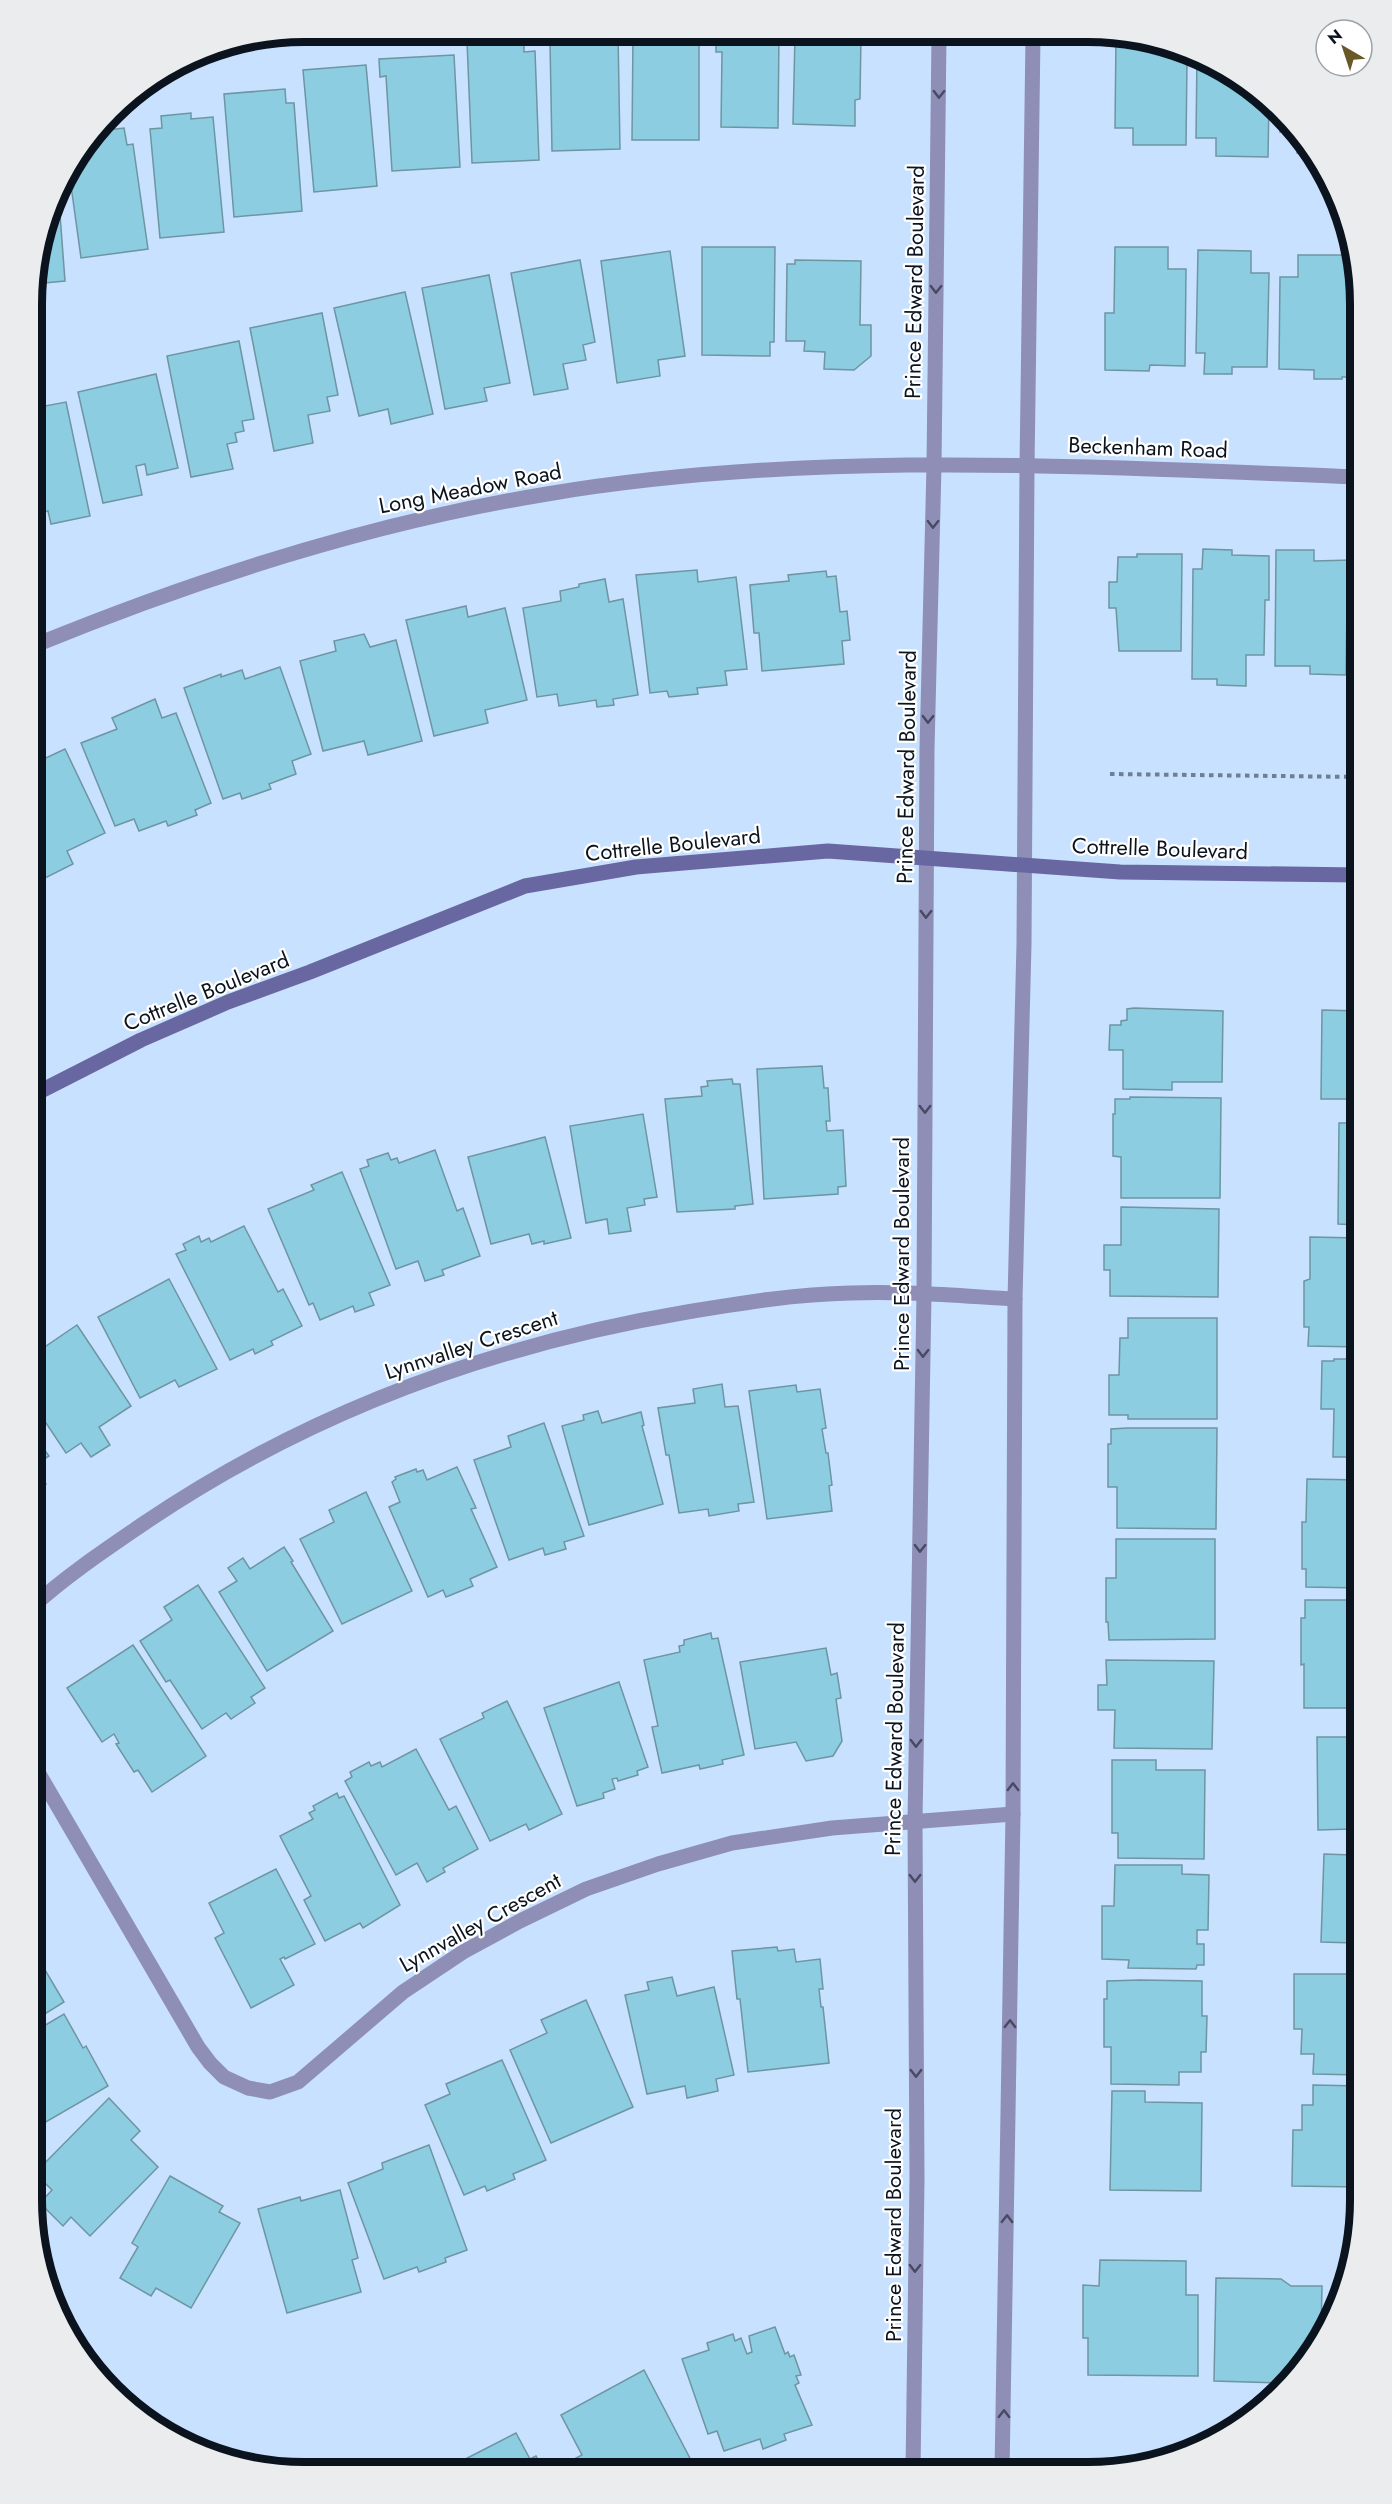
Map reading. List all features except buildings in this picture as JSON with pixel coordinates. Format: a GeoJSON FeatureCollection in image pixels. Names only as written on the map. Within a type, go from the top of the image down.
{"type":"FeatureCollection","features":[{"type":"Feature","properties":{"kind":"main road","name":"Cottrelle Boulevard"},"geometry":{"type":"LineString","coordinates":[[42,1090],[141,1040],[228,1002],[310,972],[525,886],[636,867],[828,851],[1120,872],[1350,875]]}},
{"type":"Feature","properties":{"kind":"street","name":"Prince Edward Boulevard"},"geometry":{"type":"LineString","coordinates":[[913,2462],[917,2180],[915,1820],[924,1295],[927,858],[939,42]]}},
{"type":"Feature","properties":{"kind":"street"},"geometry":{"type":"LineString","coordinates":[[1002,2462],[1013,1814],[1015,1299],[1024,865],[1033,42]]}},
{"type":"Feature","properties":{"kind":"street","name":"Long Meadow Road"},"geometry":{"type":"LineString","coordinates":[[42,642],[103,617],[322,543],[442,514],[548,493],[734,471],[821,466],[934,466]]}},
{"type":"Feature","properties":{"kind":"street","name":"Beckenham Road"},"geometry":{"type":"LineString","coordinates":[[934,466],[1350,477]]}},
{"type":"Feature","properties":{"kind":"street","name":"Lynnvalley Crescent"},"geometry":{"type":"LineString","coordinates":[[42,1599],[117,1541],[173,1503],[230,1470],[295,1435],[353,1408],[457,1368],[559,1337],[642,1319],[735,1304],[850,1293],[1015,1299]]}},
{"type":"Feature","properties":{"kind":"street","name":"Lynnvalley Crescent"},"geometry":{"type":"LineString","coordinates":[[42,1779],[198,2047],[224,2077],[248,2088],[270,2092],[297,2082],[403,1992],[453,1959],[520,1921],[586,1889],[658,1864],[732,1843],[832,1828],[1013,1814]]}},
{"type":"Feature","properties":{"kind":"path"},"geometry":{"type":"LineString","coordinates":[[1110,774],[1350,777]]}}]}
